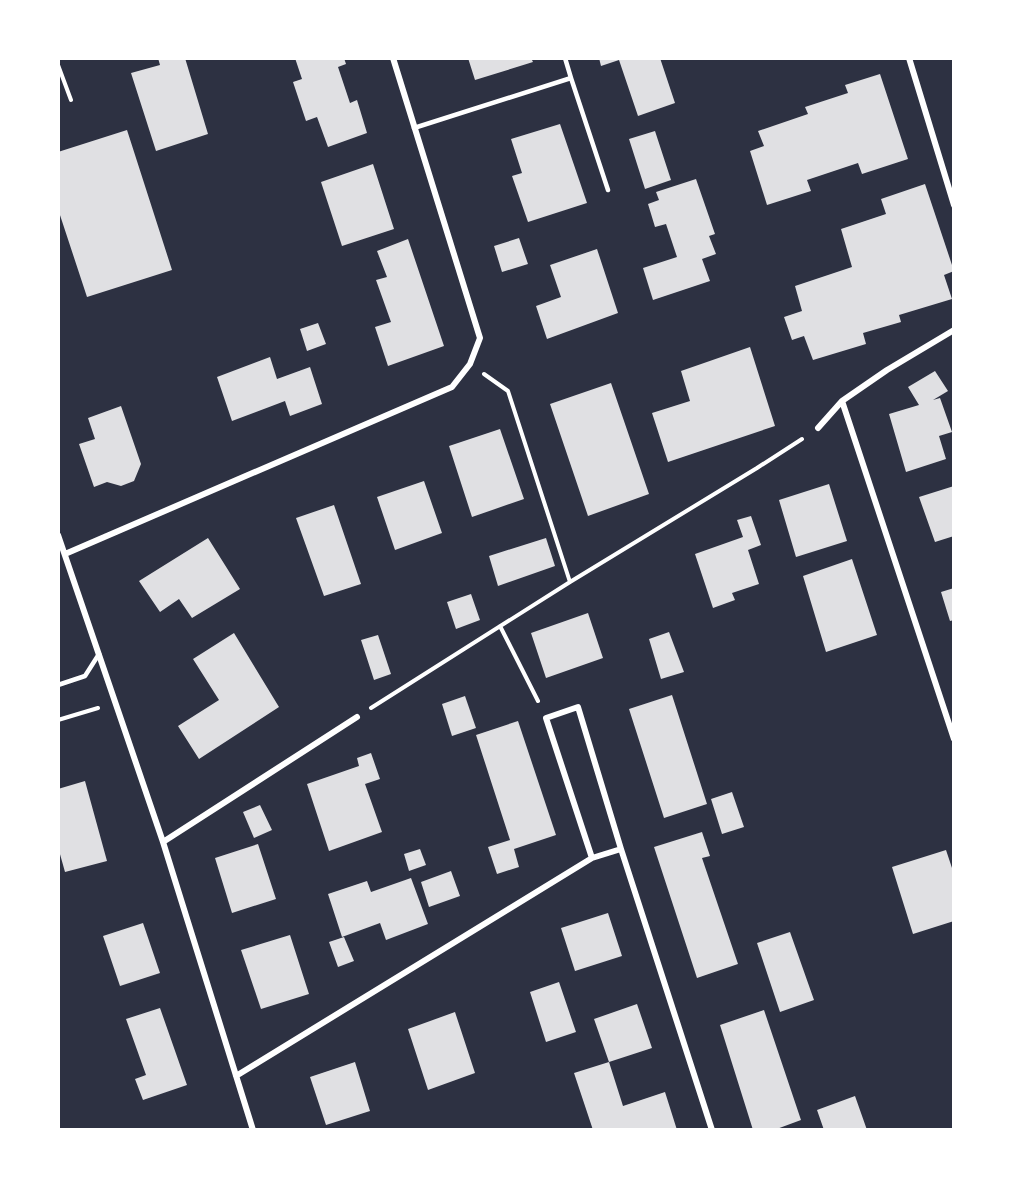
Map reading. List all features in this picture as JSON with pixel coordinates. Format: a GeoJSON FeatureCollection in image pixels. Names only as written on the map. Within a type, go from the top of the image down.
{"type":"FeatureCollection","features":[{"type":"Feature","properties":{"kind":"street"},"geometry":{"type":"LineString","coordinates":[[65,554],[452,387],[471,364],[480,338],[393,58]]}},
{"type":"Feature","properties":{"kind":"street"},"geometry":{"type":"LineString","coordinates":[[909,58],[954,205]]}},
{"type":"Feature","properties":{"kind":"street"},"geometry":{"type":"LineString","coordinates":[[818,428],[842,401],[887,370],[954,330]]}},
{"type":"Feature","properties":{"kind":"street"},"geometry":{"type":"LineString","coordinates":[[842,401],[954,739]]}},
{"type":"Feature","properties":{"kind":"street"},"geometry":{"type":"LineString","coordinates":[[58,535],[163,842],[254,1130]]}},
{"type":"Feature","properties":{"kind":"street"},"geometry":{"type":"LineString","coordinates":[[592,858],[546,718],[579,707],[621,849],[712,1130]]}},
{"type":"Feature","properties":{"kind":"street"},"geometry":{"type":"LineString","coordinates":[[163,842],[357,717]]}},
{"type":"Feature","properties":{"kind":"street"},"geometry":{"type":"LineString","coordinates":[[236,1076],[592,858],[621,849]]}},
{"type":"Feature","properties":{"kind":"lane"},"geometry":{"type":"LineString","coordinates":[[565,58],[608,190]]}},
{"type":"Feature","properties":{"kind":"lane"},"geometry":{"type":"LineString","coordinates":[[414,128],[571,78]]}},
{"type":"Feature","properties":{"kind":"lane"},"geometry":{"type":"LineString","coordinates":[[58,685],[85,676],[99,654]]}},
{"type":"Feature","properties":{"kind":"path"},"geometry":{"type":"LineString","coordinates":[[58,65],[71,100]]}},
{"type":"Feature","properties":{"kind":"path"},"geometry":{"type":"LineString","coordinates":[[471,364],[508,391],[570,582]]}},
{"type":"Feature","properties":{"kind":"path"},"geometry":{"type":"LineString","coordinates":[[357,717],[818,428]]}},
{"type":"Feature","properties":{"kind":"path"},"geometry":{"type":"LineString","coordinates":[[500,626],[546,718]]}},
{"type":"Feature","properties":{"kind":"path"},"geometry":{"type":"LineString","coordinates":[[58,720],[116,704]]}},
{"type":"Feature","properties":{"kind":"building"},"geometry":{"type":"Polygon","coordinates":[[[158,58],[185,58],[208,134],[156,151],[131,73],[160,65],[158,58]]]}},
{"type":"Feature","properties":{"kind":"building"},"geometry":{"type":"Polygon","coordinates":[[[295,58],[344,58],[346,64],[338,67],[350,103],[357,100],[367,133],[328,147],[317,117],[306,121],[293,82],[302,79],[295,58]]]}},
{"type":"Feature","properties":{"kind":"building"},"geometry":{"type":"Polygon","coordinates":[[[468,58],[531,58],[533,62],[475,80],[468,58]]]}},
{"type":"Feature","properties":{"kind":"building"},"geometry":{"type":"Polygon","coordinates":[[[599,58],[660,58],[675,103],[638,116],[619,60],[601,66],[599,58]]]}},
{"type":"Feature","properties":{"kind":"building"},"geometry":{"type":"Polygon","coordinates":[[[880,74],[908,159],[862,174],[858,163],[807,180],[811,191],[767,205],[750,151],[764,146],[758,131],[808,114],[805,107],[848,93],[845,85],[880,74]]]}},
{"type":"Feature","properties":{"kind":"building"},"geometry":{"type":"Polygon","coordinates":[[[560,124],[587,203],[528,222],[512,176],[522,173],[511,139],[560,124]]]}},
{"type":"Feature","properties":{"kind":"building"},"geometry":{"type":"Polygon","coordinates":[[[127,130],[172,270],[87,297],[58,209],[58,152],[127,130]]]}},
{"type":"Feature","properties":{"kind":"building"},"geometry":{"type":"Polygon","coordinates":[[[655,131],[671,180],[645,189],[629,139],[655,131]]]}},
{"type":"Feature","properties":{"kind":"building"},"geometry":{"type":"Polygon","coordinates":[[[373,164],[394,229],[342,246],[321,182],[373,164]]]}},
{"type":"Feature","properties":{"kind":"building"},"geometry":{"type":"Polygon","coordinates":[[[696,179],[715,234],[709,236],[716,254],[702,259],[710,281],[653,300],[643,268],[677,257],[666,224],[655,227],[648,204],[659,200],[656,192],[696,179]]]}},
{"type":"Feature","properties":{"kind":"building"},"geometry":{"type":"Polygon","coordinates":[[[925,184],[954,271],[944,275],[952,299],[899,315],[901,322],[863,333],[866,344],[813,360],[804,336],[792,340],[784,317],[802,311],[795,286],[852,267],[841,229],[886,214],[881,199],[925,184]]]}},
{"type":"Feature","properties":{"kind":"building"},"geometry":{"type":"Polygon","coordinates":[[[519,238],[528,264],[502,272],[494,246],[519,238]]]}},
{"type":"Feature","properties":{"kind":"building"},"geometry":{"type":"Polygon","coordinates":[[[408,239],[444,346],[388,366],[375,327],[391,322],[376,280],[387,277],[377,251],[408,239]]]}},
{"type":"Feature","properties":{"kind":"building"},"geometry":{"type":"Polygon","coordinates":[[[597,249],[618,313],[547,339],[536,306],[561,297],[550,265],[597,249]]]}},
{"type":"Feature","properties":{"kind":"building"},"geometry":{"type":"Polygon","coordinates":[[[318,323],[326,344],[307,351],[300,329],[318,323]]]}},
{"type":"Feature","properties":{"kind":"building"},"geometry":{"type":"Polygon","coordinates":[[[750,347],[775,426],[668,462],[652,413],[690,401],[681,371],[750,347]]]}},
{"type":"Feature","properties":{"kind":"building"},"geometry":{"type":"Polygon","coordinates":[[[270,357],[277,379],[310,367],[322,404],[290,416],[285,401],[232,421],[217,377],[270,357]]]}},
{"type":"Feature","properties":{"kind":"building"},"geometry":{"type":"Polygon","coordinates":[[[935,371],[948,391],[933,400],[940,398],[952,432],[939,436],[946,459],[906,472],[889,414],[919,405],[908,387],[935,371]]]}},
{"type":"Feature","properties":{"kind":"building"},"geometry":{"type":"Polygon","coordinates":[[[611,383],[649,494],[588,516],[550,404],[611,383]]]}},
{"type":"Feature","properties":{"kind":"building"},"geometry":{"type":"Polygon","coordinates":[[[121,406],[141,464],[134,481],[121,486],[107,482],[94,487],[79,444],[95,439],[88,418],[121,406]]]}},
{"type":"Feature","properties":{"kind":"building"},"geometry":{"type":"Polygon","coordinates":[[[500,429],[524,499],[472,517],[449,446],[500,429]]]}},
{"type":"Feature","properties":{"kind":"building"},"geometry":{"type":"Polygon","coordinates":[[[424,481],[442,533],[395,550],[377,497],[424,481]]]}},
{"type":"Feature","properties":{"kind":"building"},"geometry":{"type":"Polygon","coordinates":[[[829,484],[847,541],[796,557],[779,500],[829,484]]]}},
{"type":"Feature","properties":{"kind":"building"},"geometry":{"type":"Polygon","coordinates":[[[954,486],[954,536],[935,542],[919,497],[954,486]]]}},
{"type":"Feature","properties":{"kind":"building"},"geometry":{"type":"Polygon","coordinates":[[[334,505],[361,584],[324,596],[296,518],[334,505]]]}},
{"type":"Feature","properties":{"kind":"building"},"geometry":{"type":"Polygon","coordinates":[[[751,516],[761,545],[748,550],[759,584],[732,593],[735,600],[713,608],[695,554],[743,537],[737,520],[751,516]]]}},
{"type":"Feature","properties":{"kind":"building"},"geometry":{"type":"Polygon","coordinates":[[[208,538],[240,589],[192,618],[179,599],[160,612],[139,581],[208,538]]]}},
{"type":"Feature","properties":{"kind":"building"},"geometry":{"type":"Polygon","coordinates":[[[546,538],[555,566],[498,586],[489,556],[546,538]]]}},
{"type":"Feature","properties":{"kind":"building"},"geometry":{"type":"Polygon","coordinates":[[[852,559],[877,635],[826,652],[803,576],[852,559]]]}},
{"type":"Feature","properties":{"kind":"building"},"geometry":{"type":"Polygon","coordinates":[[[954,588],[954,620],[950,621],[941,592],[954,588]]]}},
{"type":"Feature","properties":{"kind":"building"},"geometry":{"type":"Polygon","coordinates":[[[471,594],[480,620],[456,629],[447,602],[471,594]]]}},
{"type":"Feature","properties":{"kind":"building"},"geometry":{"type":"Polygon","coordinates":[[[588,613],[603,658],[546,678],[531,633],[588,613]]]}},
{"type":"Feature","properties":{"kind":"building"},"geometry":{"type":"Polygon","coordinates":[[[669,632],[684,672],[661,679],[649,639],[669,632]]]}},
{"type":"Feature","properties":{"kind":"building"},"geometry":{"type":"Polygon","coordinates":[[[234,633],[279,707],[199,759],[178,726],[219,700],[193,659],[234,633]]]}},
{"type":"Feature","properties":{"kind":"building"},"geometry":{"type":"Polygon","coordinates":[[[378,635],[391,674],[374,680],[361,640],[378,635]]]}},
{"type":"Feature","properties":{"kind":"building"},"geometry":{"type":"Polygon","coordinates":[[[672,695],[707,804],[664,818],[629,709],[672,695]]]}},
{"type":"Feature","properties":{"kind":"building"},"geometry":{"type":"Polygon","coordinates":[[[465,696],[476,728],[452,736],[442,704],[465,696]]]}},
{"type":"Feature","properties":{"kind":"building"},"geometry":{"type":"Polygon","coordinates":[[[518,721],[556,835],[514,849],[519,867],[497,874],[488,847],[510,840],[476,735],[518,721]]]}},
{"type":"Feature","properties":{"kind":"building"},"geometry":{"type":"Polygon","coordinates":[[[371,753],[380,779],[365,784],[382,832],[329,851],[307,784],[359,766],[357,758],[371,753]]]}},
{"type":"Feature","properties":{"kind":"building"},"geometry":{"type":"Polygon","coordinates":[[[85,781],[107,861],[65,872],[58,847],[58,789],[85,781]]]}},
{"type":"Feature","properties":{"kind":"building"},"geometry":{"type":"Polygon","coordinates":[[[732,792],[744,827],[722,834],[711,799],[732,792]]]}},
{"type":"Feature","properties":{"kind":"building"},"geometry":{"type":"Polygon","coordinates":[[[260,805],[272,830],[254,838],[243,812],[260,805]]]}},
{"type":"Feature","properties":{"kind":"building"},"geometry":{"type":"Polygon","coordinates":[[[702,832],[710,856],[702,858],[738,964],[697,978],[654,847],[702,832]]]}},
{"type":"Feature","properties":{"kind":"building"},"geometry":{"type":"Polygon","coordinates":[[[258,844],[276,899],[232,913],[215,858],[258,844]]]}},
{"type":"Feature","properties":{"kind":"building"},"geometry":{"type":"Polygon","coordinates":[[[420,849],[426,865],[409,871],[404,854],[420,849]]]}},
{"type":"Feature","properties":{"kind":"building"},"geometry":{"type":"Polygon","coordinates":[[[946,850],[954,874],[954,921],[913,934],[892,867],[946,850]]]}},
{"type":"Feature","properties":{"kind":"building"},"geometry":{"type":"Polygon","coordinates":[[[451,871],[460,896],[429,907],[421,882],[451,871]]]}},
{"type":"Feature","properties":{"kind":"building"},"geometry":{"type":"Polygon","coordinates":[[[411,878],[428,924],[386,940],[380,923],[342,937],[328,894],[367,881],[371,892],[411,878]]]}},
{"type":"Feature","properties":{"kind":"building"},"geometry":{"type":"Polygon","coordinates":[[[608,913],[622,956],[575,971],[561,928],[608,913]]]}},
{"type":"Feature","properties":{"kind":"building"},"geometry":{"type":"Polygon","coordinates":[[[143,923],[160,973],[120,986],[103,936],[143,923]]]}},
{"type":"Feature","properties":{"kind":"building"},"geometry":{"type":"Polygon","coordinates":[[[790,932],[814,1000],[780,1012],[757,943],[790,932]]]}},
{"type":"Feature","properties":{"kind":"building"},"geometry":{"type":"Polygon","coordinates":[[[290,935],[309,994],[261,1009],[241,950],[290,935]]]}},
{"type":"Feature","properties":{"kind":"building"},"geometry":{"type":"Polygon","coordinates":[[[344,937],[354,961],[338,967],[329,942],[344,937]]]}},
{"type":"Feature","properties":{"kind":"building"},"geometry":{"type":"Polygon","coordinates":[[[559,982],[576,1032],[546,1042],[530,992],[559,982]]]}},
{"type":"Feature","properties":{"kind":"building"},"geometry":{"type":"Polygon","coordinates":[[[637,1004],[652,1048],[609,1062],[594,1019],[637,1004]]]}},
{"type":"Feature","properties":{"kind":"building"},"geometry":{"type":"Polygon","coordinates":[[[160,1008],[187,1085],[143,1100],[135,1079],[146,1075],[126,1019],[160,1008]]]}},
{"type":"Feature","properties":{"kind":"building"},"geometry":{"type":"Polygon","coordinates":[[[764,1010],[801,1120],[774,1130],[753,1130],[720,1025],[764,1010]]]}},
{"type":"Feature","properties":{"kind":"building"},"geometry":{"type":"Polygon","coordinates":[[[455,1012],[475,1073],[428,1090],[408,1029],[455,1012]]]}},
{"type":"Feature","properties":{"kind":"building"},"geometry":{"type":"Polygon","coordinates":[[[355,1062],[370,1111],[326,1125],[310,1077],[355,1062]]]}},
{"type":"Feature","properties":{"kind":"building"},"geometry":{"type":"Polygon","coordinates":[[[609,1062],[623,1106],[665,1092],[677,1130],[593,1130],[574,1073],[609,1062]]]}},
{"type":"Feature","properties":{"kind":"building"},"geometry":{"type":"Polygon","coordinates":[[[855,1096],[867,1130],[824,1130],[817,1110],[855,1096]]]}}]}
